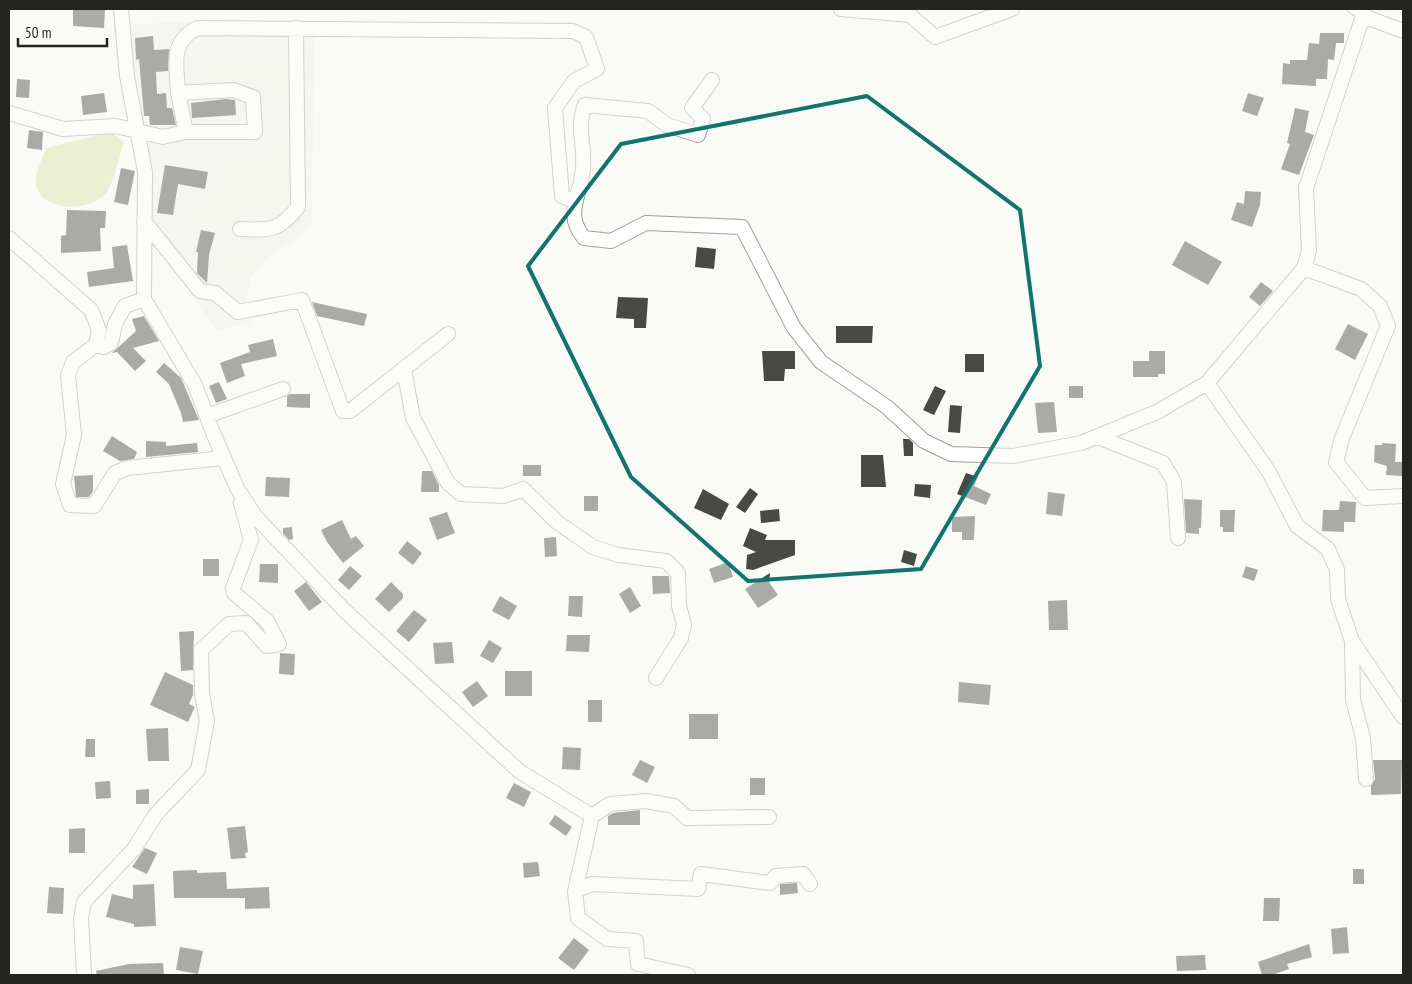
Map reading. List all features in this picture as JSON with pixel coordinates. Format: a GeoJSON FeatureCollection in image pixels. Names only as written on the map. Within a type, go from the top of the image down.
{"type":"FeatureCollection","features":[{"type":"Feature","properties":{"kind":"street"},"geometry":{"type":"LineString","coordinates":[[84,975],[81,918],[84,902],[134,849],[156,814],[198,770],[207,721],[202,694],[201,650],[229,624],[246,623],[267,646],[279,644],[267,621],[234,593],[233,588],[251,540],[237,488],[195,385],[144,299],[145,172],[127,76],[121,9]]}},
{"type":"Feature","properties":{"kind":"street"},"geometry":{"type":"LineString","coordinates":[[841,9],[910,15],[935,37],[1012,9]]}},
{"type":"Feature","properties":{"kind":"street"},"geometry":{"type":"LineString","coordinates":[[712,80],[692,108],[703,119],[698,136],[667,125],[648,111],[585,105],[580,117],[584,168],[574,201],[575,227],[584,238],[595,241],[611,241],[646,223],[742,227],[794,328],[821,362],[887,408],[924,440],[951,454],[1013,456],[1081,444],[1157,412],[1207,383],[1304,268],[1309,251],[1306,188],[1359,11],[1403,31]]}},
{"type":"Feature","properties":{"kind":"street"},"geometry":{"type":"LineString","coordinates":[[186,132],[178,93],[178,44],[184,35],[197,28],[573,31],[586,38],[598,69],[574,80],[555,108],[562,196],[574,201]]}},
{"type":"Feature","properties":{"kind":"street"},"geometry":{"type":"LineString","coordinates":[[240,228],[270,230],[288,219],[298,207],[296,28]]}},
{"type":"Feature","properties":{"kind":"street"},"geometry":{"type":"LineString","coordinates":[[9,113],[63,129],[116,126],[163,137],[186,132],[255,132],[253,96],[234,90],[178,93]]}},
{"type":"Feature","properties":{"kind":"street"},"geometry":{"type":"LineString","coordinates":[[144,221],[200,290],[215,293],[238,312],[302,300],[343,411],[350,411],[448,334]]}},
{"type":"Feature","properties":{"kind":"street"},"geometry":{"type":"LineString","coordinates":[[9,238],[91,310],[99,330],[96,345],[72,362],[68,375],[74,435],[62,484],[70,505],[94,506],[115,473],[127,468],[224,458]]}},
{"type":"Feature","properties":{"kind":"street"},"geometry":{"type":"LineString","coordinates":[[1304,268],[1361,289],[1380,306],[1388,326],[1342,438],[1336,462],[1365,498],[1403,496]]}},
{"type":"Feature","properties":{"kind":"street"},"geometry":{"type":"LineString","coordinates":[[96,345],[104,347],[111,343],[115,324],[125,306],[144,299]]}},
{"type":"Feature","properties":{"kind":"street"},"geometry":{"type":"LineString","coordinates":[[404,369],[413,418],[448,483],[461,494],[504,496],[524,489],[557,522],[593,547],[618,555],[666,561],[678,572],[678,606],[684,624],[681,638],[656,678]]}},
{"type":"Feature","properties":{"kind":"street"},"geometry":{"type":"LineString","coordinates":[[1207,383],[1269,472],[1297,526],[1328,549],[1337,570],[1338,599],[1352,641],[1403,717]]}},
{"type":"Feature","properties":{"kind":"street"},"geometry":{"type":"LineString","coordinates":[[207,416],[283,389]]}},
{"type":"Feature","properties":{"kind":"street"},"geometry":{"type":"LineString","coordinates":[[1098,437],[1163,463],[1174,482],[1178,538]]}},
{"type":"Feature","properties":{"kind":"street"},"geometry":{"type":"LineString","coordinates":[[237,488],[255,516],[359,624],[519,771],[592,816]]}},
{"type":"Feature","properties":{"kind":"street"},"geometry":{"type":"LineString","coordinates":[[1352,641],[1353,700],[1363,738],[1366,779]]}},
{"type":"Feature","properties":{"kind":"street"},"geometry":{"type":"LineString","coordinates":[[688,975],[639,969],[636,941],[607,939],[578,918],[575,891],[592,816],[610,804],[646,801],[674,806],[687,818],[769,817]]}},
{"type":"Feature","properties":{"kind":"street"},"geometry":{"type":"LineString","coordinates":[[575,891],[592,884],[698,889],[701,874],[770,883],[776,876],[803,874],[810,884]]}},
{"type":"Feature","properties":{"kind":"highlighted area"},"geometry":{"type":"Polygon","coordinates":[[[867,96],[1020,210],[1040,366],[921,569],[748,581],[631,477],[528,266],[621,144],[867,96]]]}},
{"type":"Feature","properties":{"kind":"shaded area"},"geometry":{"type":"Polygon","coordinates":[[[314,20],[312,223],[294,242],[271,254],[250,278],[246,303],[251,322],[217,331],[139,220],[140,169],[113,24],[314,20]]]}},
{"type":"Feature","properties":{"kind":"green space"},"geometry":{"type":"Polygon","coordinates":[[[111,132],[124,142],[111,185],[100,198],[90,204],[65,207],[53,204],[44,198],[38,190],[36,178],[46,148],[111,132]]]}},
{"type":"Feature","properties":{"kind":"building"},"geometry":{"type":"Polygon","coordinates":[[[73,9],[105,9],[104,28],[73,26],[73,9]]]}},
{"type":"Feature","properties":{"kind":"building"},"geometry":{"type":"Polygon","coordinates":[[[1320,33],[1344,33],[1344,43],[1336,43],[1334,60],[1328,59],[1327,79],[1316,79],[1316,86],[1282,84],[1283,63],[1290,64],[1290,60],[1307,60],[1309,43],[1319,44],[1320,33]]]}},
{"type":"Feature","properties":{"kind":"building"},"geometry":{"type":"Polygon","coordinates":[[[153,36],[154,50],[169,49],[168,71],[156,72],[157,94],[166,93],[167,108],[172,108],[176,125],[150,125],[149,116],[144,116],[139,59],[136,60],[135,38],[153,36]]]}},
{"type":"Feature","properties":{"kind":"building"},"geometry":{"type":"Polygon","coordinates":[[[17,79],[30,80],[29,98],[16,97],[17,79]]]}},
{"type":"Feature","properties":{"kind":"building"},"geometry":{"type":"Polygon","coordinates":[[[104,93],[107,112],[83,115],[81,96],[104,93]]]}},
{"type":"Feature","properties":{"kind":"building"},"geometry":{"type":"Polygon","coordinates":[[[1248,93],[1264,98],[1257,116],[1242,111],[1248,93]]]}},
{"type":"Feature","properties":{"kind":"building"},"geometry":{"type":"Polygon","coordinates":[[[226,99],[235,100],[236,115],[192,118],[191,103],[226,99]]]}},
{"type":"Feature","properties":{"kind":"building"},"geometry":{"type":"Polygon","coordinates":[[[1295,108],[1309,111],[1305,132],[1314,135],[1299,175],[1281,169],[1290,144],[1287,143],[1295,108]]]}},
{"type":"Feature","properties":{"kind":"building"},"geometry":{"type":"Polygon","coordinates":[[[29,130],[43,132],[42,150],[27,148],[29,130]]]}},
{"type":"Feature","properties":{"kind":"building"},"geometry":{"type":"Polygon","coordinates":[[[165,165],[208,172],[205,189],[178,184],[173,215],[157,213],[165,165]]]}},
{"type":"Feature","properties":{"kind":"building"},"geometry":{"type":"Polygon","coordinates":[[[121,168],[135,171],[128,205],[114,202],[121,168]]]}},
{"type":"Feature","properties":{"kind":"building"},"geometry":{"type":"Polygon","coordinates":[[[1245,191],[1261,192],[1260,205],[1252,227],[1231,220],[1237,202],[1244,204],[1245,191]]]}},
{"type":"Feature","properties":{"kind":"building"},"geometry":{"type":"Polygon","coordinates":[[[67,210],[106,211],[105,228],[100,228],[101,251],[61,253],[61,236],[66,235],[67,210]]]}},
{"type":"Feature","properties":{"kind":"building"},"geometry":{"type":"Polygon","coordinates":[[[201,230],[215,233],[209,255],[207,283],[197,273],[198,252],[196,252],[201,230]]]}},
{"type":"Feature","properties":{"kind":"building"},"geometry":{"type":"Polygon","coordinates":[[[1185,241],[1222,262],[1208,285],[1172,265],[1185,241]]]}},
{"type":"Feature","properties":{"kind":"building"},"geometry":{"type":"Polygon","coordinates":[[[127,245],[133,281],[89,287],[87,272],[114,268],[112,247],[127,245]]]}},
{"type":"Feature","properties":{"kind":"building"},"geometry":{"type":"Polygon","coordinates":[[[697,247],[716,249],[714,269],[695,267],[697,247]]]}},
{"type":"Feature","properties":{"kind":"building"},"geometry":{"type":"Polygon","coordinates":[[[1261,282],[1273,291],[1260,306],[1249,297],[1261,282]]]}},
{"type":"Feature","properties":{"kind":"building"},"geometry":{"type":"Polygon","coordinates":[[[618,297],[648,298],[646,328],[634,328],[634,319],[616,318],[618,297]]]}},
{"type":"Feature","properties":{"kind":"building"},"geometry":{"type":"Polygon","coordinates":[[[312,302],[367,314],[364,326],[317,316],[312,302]]]}},
{"type":"Feature","properties":{"kind":"building"},"geometry":{"type":"Polygon","coordinates":[[[144,316],[159,341],[133,348],[146,361],[135,371],[117,352],[112,353],[136,331],[132,319],[144,316]]]}},
{"type":"Feature","properties":{"kind":"building"},"geometry":{"type":"Polygon","coordinates":[[[1348,324],[1368,334],[1355,360],[1335,349],[1348,324]]]}},
{"type":"Feature","properties":{"kind":"building"},"geometry":{"type":"Polygon","coordinates":[[[836,326],[873,326],[872,343],[836,343],[836,326]]]}},
{"type":"Feature","properties":{"kind":"building"},"geometry":{"type":"Polygon","coordinates":[[[273,339],[277,356],[241,364],[245,376],[227,383],[220,363],[250,352],[248,345],[273,339]]]}},
{"type":"Feature","properties":{"kind":"building"},"geometry":{"type":"Polygon","coordinates":[[[762,351],[795,351],[795,369],[785,369],[784,381],[764,381],[762,351]]]}},
{"type":"Feature","properties":{"kind":"building"},"geometry":{"type":"Polygon","coordinates":[[[1149,351],[1165,351],[1165,374],[1158,374],[1158,377],[1133,377],[1133,361],[1149,361],[1149,351]]]}},
{"type":"Feature","properties":{"kind":"building"},"geometry":{"type":"Polygon","coordinates":[[[965,354],[984,354],[984,372],[965,372],[965,354]]]}},
{"type":"Feature","properties":{"kind":"building"},"geometry":{"type":"Polygon","coordinates":[[[164,363],[181,378],[199,420],[183,422],[169,384],[156,372],[164,363]]]}},
{"type":"Feature","properties":{"kind":"building"},"geometry":{"type":"Polygon","coordinates":[[[219,382],[227,399],[216,403],[209,386],[219,382]]]}},
{"type":"Feature","properties":{"kind":"building"},"geometry":{"type":"Polygon","coordinates":[[[935,386],[946,391],[934,415],[923,410],[935,386]]]}},
{"type":"Feature","properties":{"kind":"building"},"geometry":{"type":"Polygon","coordinates":[[[1069,386],[1083,386],[1083,398],[1069,398],[1069,386]]]}},
{"type":"Feature","properties":{"kind":"building"},"geometry":{"type":"Polygon","coordinates":[[[290,394],[310,394],[310,408],[287,407],[287,396],[290,394]]]}},
{"type":"Feature","properties":{"kind":"building"},"geometry":{"type":"Polygon","coordinates":[[[1054,402],[1057,432],[1038,433],[1035,403],[1054,402]]]}},
{"type":"Feature","properties":{"kind":"building"},"geometry":{"type":"Polygon","coordinates":[[[950,405],[962,406],[960,433],[948,432],[950,405]]]}},
{"type":"Feature","properties":{"kind":"building"},"geometry":{"type":"Polygon","coordinates":[[[112,436],[137,452],[134,459],[120,461],[103,451],[112,436]]]}},
{"type":"Feature","properties":{"kind":"building"},"geometry":{"type":"Polygon","coordinates":[[[903,439],[909,439],[913,443],[913,456],[904,456],[903,439]]]}},
{"type":"Feature","properties":{"kind":"building"},"geometry":{"type":"Polygon","coordinates":[[[146,441],[166,442],[166,446],[197,443],[198,452],[146,457],[146,441]]]}},
{"type":"Feature","properties":{"kind":"building"},"geometry":{"type":"Polygon","coordinates":[[[1382,443],[1396,444],[1395,462],[1403,462],[1403,476],[1386,475],[1387,466],[1374,462],[1375,445],[1382,445],[1382,443]]]}},
{"type":"Feature","properties":{"kind":"building"},"geometry":{"type":"Polygon","coordinates":[[[861,455],[883,455],[886,487],[861,487],[861,455]]]}},
{"type":"Feature","properties":{"kind":"building"},"geometry":{"type":"Polygon","coordinates":[[[523,465],[541,465],[541,476],[523,476],[523,465]]]}},
{"type":"Feature","properties":{"kind":"building"},"geometry":{"type":"Polygon","coordinates":[[[422,471],[432,471],[439,485],[439,492],[421,492],[422,471]]]}},
{"type":"Feature","properties":{"kind":"building"},"geometry":{"type":"Polygon","coordinates":[[[966,473],[978,477],[974,486],[991,494],[986,505],[957,494],[966,473]]]}},
{"type":"Feature","properties":{"kind":"building"},"geometry":{"type":"Polygon","coordinates":[[[93,475],[93,491],[89,497],[76,497],[74,476],[93,475]]]}},
{"type":"Feature","properties":{"kind":"building"},"geometry":{"type":"Polygon","coordinates":[[[266,477],[290,478],[289,497],[265,496],[266,477]]]}},
{"type":"Feature","properties":{"kind":"building"},"geometry":{"type":"Polygon","coordinates":[[[915,484],[931,485],[930,498],[914,496],[915,484]]]}},
{"type":"Feature","properties":{"kind":"building"},"geometry":{"type":"Polygon","coordinates":[[[750,488],[758,494],[745,513],[736,507],[750,488]]]}},
{"type":"Feature","properties":{"kind":"building"},"geometry":{"type":"Polygon","coordinates":[[[703,489],[729,504],[721,520],[694,508],[703,489]]]}},
{"type":"Feature","properties":{"kind":"building"},"geometry":{"type":"Polygon","coordinates":[[[1048,492],[1065,494],[1062,516],[1046,514],[1048,492]]]}},
{"type":"Feature","properties":{"kind":"building"},"geometry":{"type":"Polygon","coordinates":[[[584,496],[598,496],[598,511],[584,511],[584,496]]]}},
{"type":"Feature","properties":{"kind":"building"},"geometry":{"type":"Polygon","coordinates":[[[1184,499],[1202,500],[1199,534],[1186,533],[1184,499]]]}},
{"type":"Feature","properties":{"kind":"building"},"geometry":{"type":"Polygon","coordinates":[[[1340,501],[1356,502],[1355,522],[1344,522],[1344,532],[1322,531],[1323,510],[1339,510],[1340,501]]]}},
{"type":"Feature","properties":{"kind":"building"},"geometry":{"type":"Polygon","coordinates":[[[779,509],[780,521],[761,523],[760,511],[779,509]]]}},
{"type":"Feature","properties":{"kind":"building"},"geometry":{"type":"Polygon","coordinates":[[[1220,510],[1235,510],[1234,532],[1223,532],[1223,527],[1220,527],[1220,510]]]}},
{"type":"Feature","properties":{"kind":"building"},"geometry":{"type":"Polygon","coordinates":[[[447,512],[455,533],[437,540],[429,518],[447,512]]]}},
{"type":"Feature","properties":{"kind":"building"},"geometry":{"type":"Polygon","coordinates":[[[975,516],[974,540],[962,540],[962,532],[952,532],[952,517],[975,516]]]}},
{"type":"Feature","properties":{"kind":"building"},"geometry":{"type":"Polygon","coordinates":[[[342,520],[351,539],[356,536],[364,546],[343,563],[327,542],[321,530],[342,520]]]}},
{"type":"Feature","properties":{"kind":"building"},"geometry":{"type":"Polygon","coordinates":[[[292,527],[293,539],[289,540],[283,533],[283,528],[292,527]]]}},
{"type":"Feature","properties":{"kind":"building"},"geometry":{"type":"Polygon","coordinates":[[[750,528],[767,535],[765,540],[795,540],[795,555],[753,570],[746,569],[747,555],[756,552],[743,546],[750,528]]]}},
{"type":"Feature","properties":{"kind":"building"},"geometry":{"type":"Polygon","coordinates":[[[556,537],[557,556],[545,557],[544,538],[556,537]]]}},
{"type":"Feature","properties":{"kind":"building"},"geometry":{"type":"Polygon","coordinates":[[[407,541],[422,553],[413,565],[398,553],[407,541]]]}},
{"type":"Feature","properties":{"kind":"building"},"geometry":{"type":"Polygon","coordinates":[[[904,550],[917,554],[914,566],[901,562],[904,550]]]}},
{"type":"Feature","properties":{"kind":"building"},"geometry":{"type":"Polygon","coordinates":[[[203,559],[219,559],[219,576],[203,576],[203,559]]]}},
{"type":"Feature","properties":{"kind":"building"},"geometry":{"type":"Polygon","coordinates":[[[728,562],[733,577],[714,583],[709,569],[728,562]]]}},
{"type":"Feature","properties":{"kind":"building"},"geometry":{"type":"Polygon","coordinates":[[[260,564],[278,564],[278,583],[259,582],[260,564]]]}},
{"type":"Feature","properties":{"kind":"building"},"geometry":{"type":"Polygon","coordinates":[[[350,566],[362,576],[349,590],[338,580],[350,566]]]}},
{"type":"Feature","properties":{"kind":"building"},"geometry":{"type":"Polygon","coordinates":[[[1246,566],[1258,570],[1254,581],[1242,577],[1246,566]]]}},
{"type":"Feature","properties":{"kind":"building"},"geometry":{"type":"Polygon","coordinates":[[[770,573],[769,582],[778,595],[758,608],[745,589],[770,573]]]}},
{"type":"Feature","properties":{"kind":"building"},"geometry":{"type":"Polygon","coordinates":[[[652,576],[669,576],[670,593],[653,594],[652,576]]]}},
{"type":"Feature","properties":{"kind":"building"},"geometry":{"type":"Polygon","coordinates":[[[306,582],[322,602],[309,611],[294,591],[306,582]]]}},
{"type":"Feature","properties":{"kind":"building"},"geometry":{"type":"Polygon","coordinates":[[[391,582],[403,594],[403,598],[389,612],[375,599],[391,582]]]}},
{"type":"Feature","properties":{"kind":"building"},"geometry":{"type":"Polygon","coordinates":[[[630,587],[641,606],[630,613],[619,594],[630,587]]]}},
{"type":"Feature","properties":{"kind":"building"},"geometry":{"type":"Polygon","coordinates":[[[500,596],[517,606],[509,620],[492,611],[500,596]]]}},
{"type":"Feature","properties":{"kind":"building"},"geometry":{"type":"Polygon","coordinates":[[[569,596],[583,596],[582,617],[568,616],[569,596]]]}},
{"type":"Feature","properties":{"kind":"building"},"geometry":{"type":"Polygon","coordinates":[[[1067,600],[1068,630],[1049,630],[1048,601],[1067,600]]]}},
{"type":"Feature","properties":{"kind":"building"},"geometry":{"type":"Polygon","coordinates":[[[414,610],[427,620],[409,642],[396,631],[414,610]]]}},
{"type":"Feature","properties":{"kind":"building"},"geometry":{"type":"Polygon","coordinates":[[[194,631],[193,670],[181,671],[179,632],[194,631]]]}},
{"type":"Feature","properties":{"kind":"building"},"geometry":{"type":"Polygon","coordinates":[[[567,635],[590,635],[589,652],[566,651],[567,635]]]}},
{"type":"Feature","properties":{"kind":"building"},"geometry":{"type":"Polygon","coordinates":[[[489,640],[502,648],[493,663],[480,656],[489,640]]]}},
{"type":"Feature","properties":{"kind":"building"},"geometry":{"type":"Polygon","coordinates":[[[452,642],[454,663],[435,664],[433,643],[452,642]]]}},
{"type":"Feature","properties":{"kind":"building"},"geometry":{"type":"Polygon","coordinates":[[[280,653],[295,654],[294,675],[279,674],[280,653]]]}},
{"type":"Feature","properties":{"kind":"building"},"geometry":{"type":"Polygon","coordinates":[[[505,671],[532,671],[532,696],[505,696],[505,671]]]}},
{"type":"Feature","properties":{"kind":"building"},"geometry":{"type":"Polygon","coordinates":[[[165,672],[193,685],[193,695],[189,704],[195,707],[188,722],[150,705],[165,672]]]}},
{"type":"Feature","properties":{"kind":"building"},"geometry":{"type":"Polygon","coordinates":[[[477,681],[488,696],[473,707],[462,692],[477,681]]]}},
{"type":"Feature","properties":{"kind":"building"},"geometry":{"type":"Polygon","coordinates":[[[959,682],[991,685],[989,705],[958,702],[959,682]]]}},
{"type":"Feature","properties":{"kind":"building"},"geometry":{"type":"Polygon","coordinates":[[[588,700],[602,700],[602,722],[588,722],[588,700]]]}},
{"type":"Feature","properties":{"kind":"building"},"geometry":{"type":"Polygon","coordinates":[[[689,714],[718,714],[718,739],[689,739],[689,714]]]}},
{"type":"Feature","properties":{"kind":"building"},"geometry":{"type":"Polygon","coordinates":[[[168,728],[169,761],[148,761],[146,729],[168,728]]]}},
{"type":"Feature","properties":{"kind":"building"},"geometry":{"type":"Polygon","coordinates":[[[86,739],[95,739],[95,757],[85,757],[86,739]]]}},
{"type":"Feature","properties":{"kind":"building"},"geometry":{"type":"Polygon","coordinates":[[[563,747],[581,748],[580,770],[562,769],[563,747]]]}},
{"type":"Feature","properties":{"kind":"building"},"geometry":{"type":"Polygon","coordinates":[[[640,760],[655,767],[647,783],[632,775],[640,760]]]}},
{"type":"Feature","properties":{"kind":"building"},"geometry":{"type":"Polygon","coordinates":[[[1373,760],[1402,760],[1401,794],[1371,795],[1371,786],[1375,779],[1373,760]]]}},
{"type":"Feature","properties":{"kind":"building"},"geometry":{"type":"Polygon","coordinates":[[[750,778],[765,778],[765,795],[750,795],[750,778]]]}},
{"type":"Feature","properties":{"kind":"building"},"geometry":{"type":"Polygon","coordinates":[[[110,781],[111,798],[96,799],[95,782],[110,781]]]}},
{"type":"Feature","properties":{"kind":"building"},"geometry":{"type":"Polygon","coordinates":[[[514,783],[531,792],[524,807],[506,798],[514,783]]]}},
{"type":"Feature","properties":{"kind":"building"},"geometry":{"type":"Polygon","coordinates":[[[149,789],[149,804],[136,804],[136,790],[149,789]]]}},
{"type":"Feature","properties":{"kind":"building"},"geometry":{"type":"Polygon","coordinates":[[[640,810],[640,825],[608,825],[608,816],[613,813],[640,810]]]}},
{"type":"Feature","properties":{"kind":"building"},"geometry":{"type":"Polygon","coordinates":[[[555,815],[572,827],[566,836],[549,824],[555,815]]]}},
{"type":"Feature","properties":{"kind":"building"},"geometry":{"type":"Polygon","coordinates":[[[245,826],[248,852],[245,853],[246,858],[231,859],[227,828],[245,826]]]}},
{"type":"Feature","properties":{"kind":"building"},"geometry":{"type":"Polygon","coordinates":[[[85,828],[85,853],[69,853],[69,829],[85,828]]]}},
{"type":"Feature","properties":{"kind":"building"},"geometry":{"type":"Polygon","coordinates":[[[145,848],[157,853],[147,874],[132,867],[145,848]]]}},
{"type":"Feature","properties":{"kind":"building"},"geometry":{"type":"Polygon","coordinates":[[[538,862],[540,876],[524,878],[523,863],[538,862]]]}},
{"type":"Feature","properties":{"kind":"building"},"geometry":{"type":"Polygon","coordinates":[[[1353,869],[1364,869],[1364,884],[1353,884],[1353,869]]]}},
{"type":"Feature","properties":{"kind":"building"},"geometry":{"type":"Polygon","coordinates":[[[197,870],[197,873],[226,872],[227,889],[269,887],[270,908],[245,909],[245,898],[174,898],[173,871],[197,870]]]}},
{"type":"Feature","properties":{"kind":"building"},"geometry":{"type":"Polygon","coordinates":[[[797,883],[798,893],[780,895],[780,884],[797,883]]]}},
{"type":"Feature","properties":{"kind":"building"},"geometry":{"type":"Polygon","coordinates":[[[154,884],[156,926],[134,927],[134,924],[106,917],[112,894],[133,899],[133,885],[154,884]]]}},
{"type":"Feature","properties":{"kind":"building"},"geometry":{"type":"Polygon","coordinates":[[[49,887],[64,888],[63,914],[47,913],[49,887]]]}},
{"type":"Feature","properties":{"kind":"building"},"geometry":{"type":"Polygon","coordinates":[[[1264,898],[1280,898],[1279,921],[1263,921],[1264,898]]]}},
{"type":"Feature","properties":{"kind":"building"},"geometry":{"type":"Polygon","coordinates":[[[1347,927],[1349,953],[1333,954],[1331,929],[1347,927]]]}},
{"type":"Feature","properties":{"kind":"building"},"geometry":{"type":"Polygon","coordinates":[[[574,938],[589,950],[574,970],[558,958],[574,938]]]}},
{"type":"Feature","properties":{"kind":"building"},"geometry":{"type":"Polygon","coordinates":[[[1309,944],[1312,957],[1287,964],[1289,969],[1272,975],[1262,975],[1258,962],[1309,944]]]}},
{"type":"Feature","properties":{"kind":"building"},"geometry":{"type":"Polygon","coordinates":[[[180,947],[203,951],[198,974],[176,970],[180,947]]]}},
{"type":"Feature","properties":{"kind":"building"},"geometry":{"type":"Polygon","coordinates":[[[1205,955],[1206,970],[1177,971],[1176,956],[1205,955]]]}},
{"type":"Feature","properties":{"kind":"building"},"geometry":{"type":"Polygon","coordinates":[[[163,963],[164,975],[97,975],[96,971],[129,964],[163,963]]]}}]}
